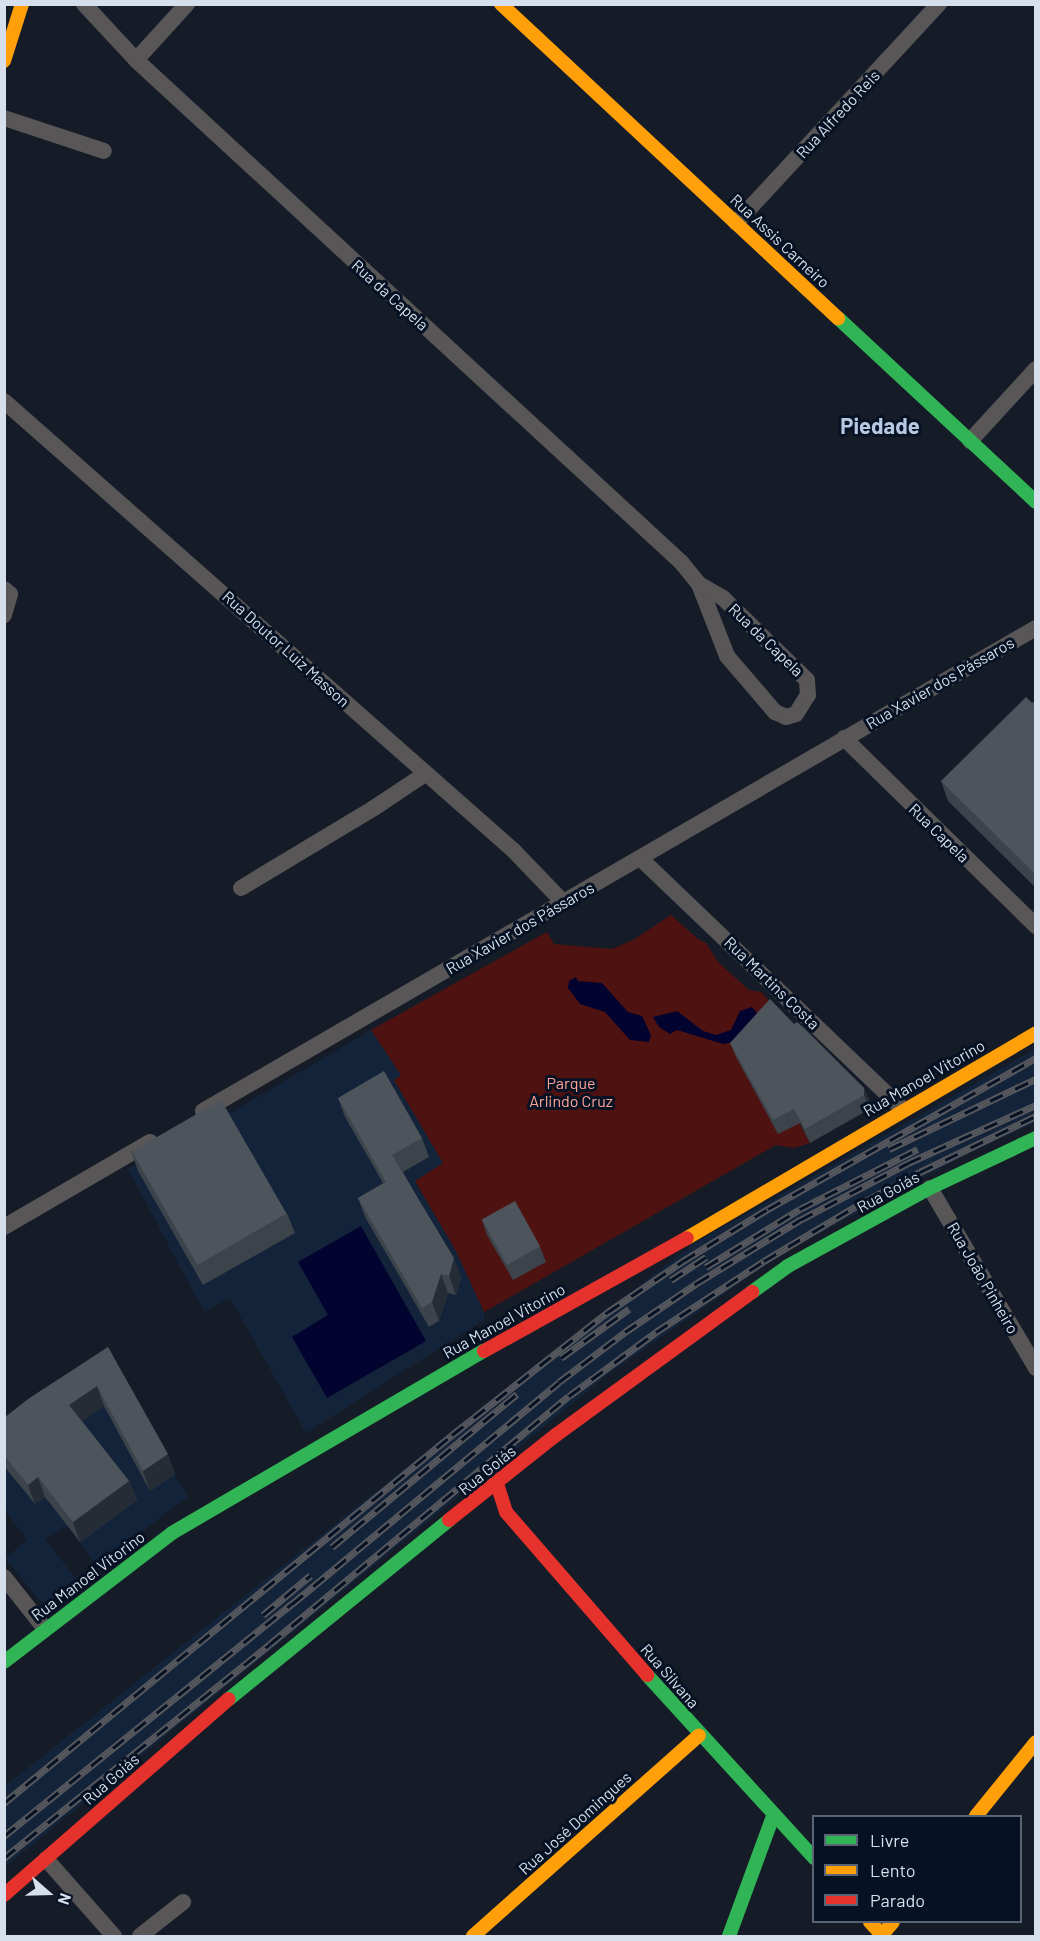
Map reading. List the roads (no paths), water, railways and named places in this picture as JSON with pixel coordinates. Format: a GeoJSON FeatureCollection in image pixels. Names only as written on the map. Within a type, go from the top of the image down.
{"type":"FeatureCollection","features":[{"type":"Feature","properties":{"kind":"main road"},"geometry":{"type":"LineString","coordinates":[[4,60],[22,4]]}},
{"type":"Feature","properties":{"kind":"main road","name":"Rua Assis Carneiro"},"geometry":{"type":"LineString","coordinates":[[501,4],[1035,502]]}},
{"type":"Feature","properties":{"kind":"main road","name":"Rua Manoel Vitorino"},"geometry":{"type":"LineString","coordinates":[[4,1662],[172,1533],[455,1367],[714,1223],[903,1109],[1035,1033]]}},
{"type":"Feature","properties":{"kind":"main road","name":"Rua Goiás"},"geometry":{"type":"LineString","coordinates":[[4,1895],[266,1667],[556,1435],[665,1353],[788,1266],[930,1188],[1035,1138]]}},
{"type":"Feature","properties":{"kind":"main road","name":"Rua Silvana"},"geometry":{"type":"LineString","coordinates":[[497,1484],[506,1512],[699,1735],[812,1857]]}},
{"type":"Feature","properties":{"kind":"main road"},"geometry":{"type":"LineString","coordinates":[[475,1502],[506,1512]]}},
{"type":"Feature","properties":{"kind":"main road","name":"Rua José Domingues"},"geometry":{"type":"LineString","coordinates":[[473,1936],[699,1735]]}},
{"type":"Feature","properties":{"kind":"main road"},"geometry":{"type":"LineString","coordinates":[[977,1815],[1035,1742]]}},
{"type":"Feature","properties":{"kind":"main road"},"geometry":{"type":"LineString","coordinates":[[729,1936],[774,1814]]}},
{"type":"Feature","properties":{"kind":"main road"},"geometry":{"type":"LineString","coordinates":[[871,1923],[882,1936],[892,1923]]}},
{"type":"Feature","properties":{"kind":"street","name":"Rua da Capela"},"geometry":{"type":"LineString","coordinates":[[84,4],[136,60],[681,562],[699,584],[727,656],[775,712],[786,717],[796,714],[808,695],[807,680],[723,598],[699,584]]}},
{"type":"Feature","properties":{"kind":"street"},"geometry":{"type":"LineString","coordinates":[[136,60],[187,4]]}},
{"type":"Feature","properties":{"kind":"street","name":"Rua Alfredo Reis"},"geometry":{"type":"LineString","coordinates":[[736,223],[939,4]]}},
{"type":"Feature","properties":{"kind":"street"},"geometry":{"type":"LineString","coordinates":[[4,118],[104,151]]}},
{"type":"Feature","properties":{"kind":"street"},"geometry":{"type":"LineString","coordinates":[[970,441],[1035,369]]}},
{"type":"Feature","properties":{"kind":"street","name":"Rua Doutor Luiz Masson"},"geometry":{"type":"LineString","coordinates":[[4,401],[514,851],[564,903]]}},
{"type":"Feature","properties":{"kind":"street"},"geometry":{"type":"LineString","coordinates":[[4,589],[10,594],[4,615]]}},
{"type":"Feature","properties":{"kind":"street","name":"Rua Xavier dos Pássaros"},"geometry":{"type":"LineString","coordinates":[[193,1116],[1035,628]]}},
{"type":"Feature","properties":{"kind":"street","name":"Rua Capela"},"geometry":{"type":"LineString","coordinates":[[844,738],[1035,926]]}},
{"type":"Feature","properties":{"kind":"street"},"geometry":{"type":"LineString","coordinates":[[241,888],[374,808],[425,774]]}},
{"type":"Feature","properties":{"kind":"street","name":"Rua Martins Costa"},"geometry":{"type":"LineString","coordinates":[[640,858],[903,1109]]}},
{"type":"Feature","properties":{"kind":"street"},"geometry":{"type":"LineString","coordinates":[[4,1227],[163,1134]]}},
{"type":"Feature","properties":{"kind":"street","name":"Rua João Pinheiro"},"geometry":{"type":"LineString","coordinates":[[930,1188],[1035,1368]]}},
{"type":"Feature","properties":{"kind":"street"},"geometry":{"type":"LineString","coordinates":[[4,1577],[45,1629]]}},
{"type":"Feature","properties":{"kind":"street"},"geometry":{"type":"LineString","coordinates":[[46,1859],[114,1936]]}},
{"type":"Feature","properties":{"kind":"street"},"geometry":{"type":"LineString","coordinates":[[140,1936],[183,1902]]}},
{"type":"Feature","properties":{"kind":"railway"},"geometry":{"type":"LineString","coordinates":[[4,1803],[452,1435],[608,1312],[683,1261],[768,1209],[1036,1058]]}},
{"type":"Feature","properties":{"kind":"railway"},"geometry":{"type":"LineString","coordinates":[[889,1149],[1036,1079]]}},
{"type":"Feature","properties":{"kind":"railway"},"geometry":{"type":"LineString","coordinates":[[4,1836],[292,1604],[559,1382],[625,1332],[697,1283],[800,1220],[908,1163],[1036,1105]]}},
{"type":"Feature","properties":{"kind":"railway"},"geometry":{"type":"LineString","coordinates":[[4,1858],[270,1644],[569,1396],[656,1332],[764,1261],[858,1205],[1036,1116]]}},
{"type":"Feature","properties":{"kind":"railway"},"geometry":{"type":"LineString","coordinates":[[706,1267],[800,1209],[918,1149]]}},
{"type":"Feature","properties":{"kind":"railway"},"geometry":{"type":"LineString","coordinates":[[671,1280],[706,1257]]}},
{"type":"Feature","properties":{"kind":"railway"},"geometry":{"type":"LineString","coordinates":[[561,1358],[629,1309]]}},
{"type":"Feature","properties":{"kind":"railway"},"geometry":{"type":"LineString","coordinates":[[332,1547],[517,1394]]}},
{"type":"Feature","properties":{"kind":"railway"},"geometry":{"type":"LineString","coordinates":[[263,1615],[311,1575]]}},
{"type":"Feature","properties":{"kind":"district","name":"Piedade"},"geometry":{"type":"Point","coordinates":[880,426]}},
{"type":"Feature","properties":{"kind":"park label","name":"Parque Arlindo Cruz"},"geometry":{"type":"Point","coordinates":[571,1092]}}]}
